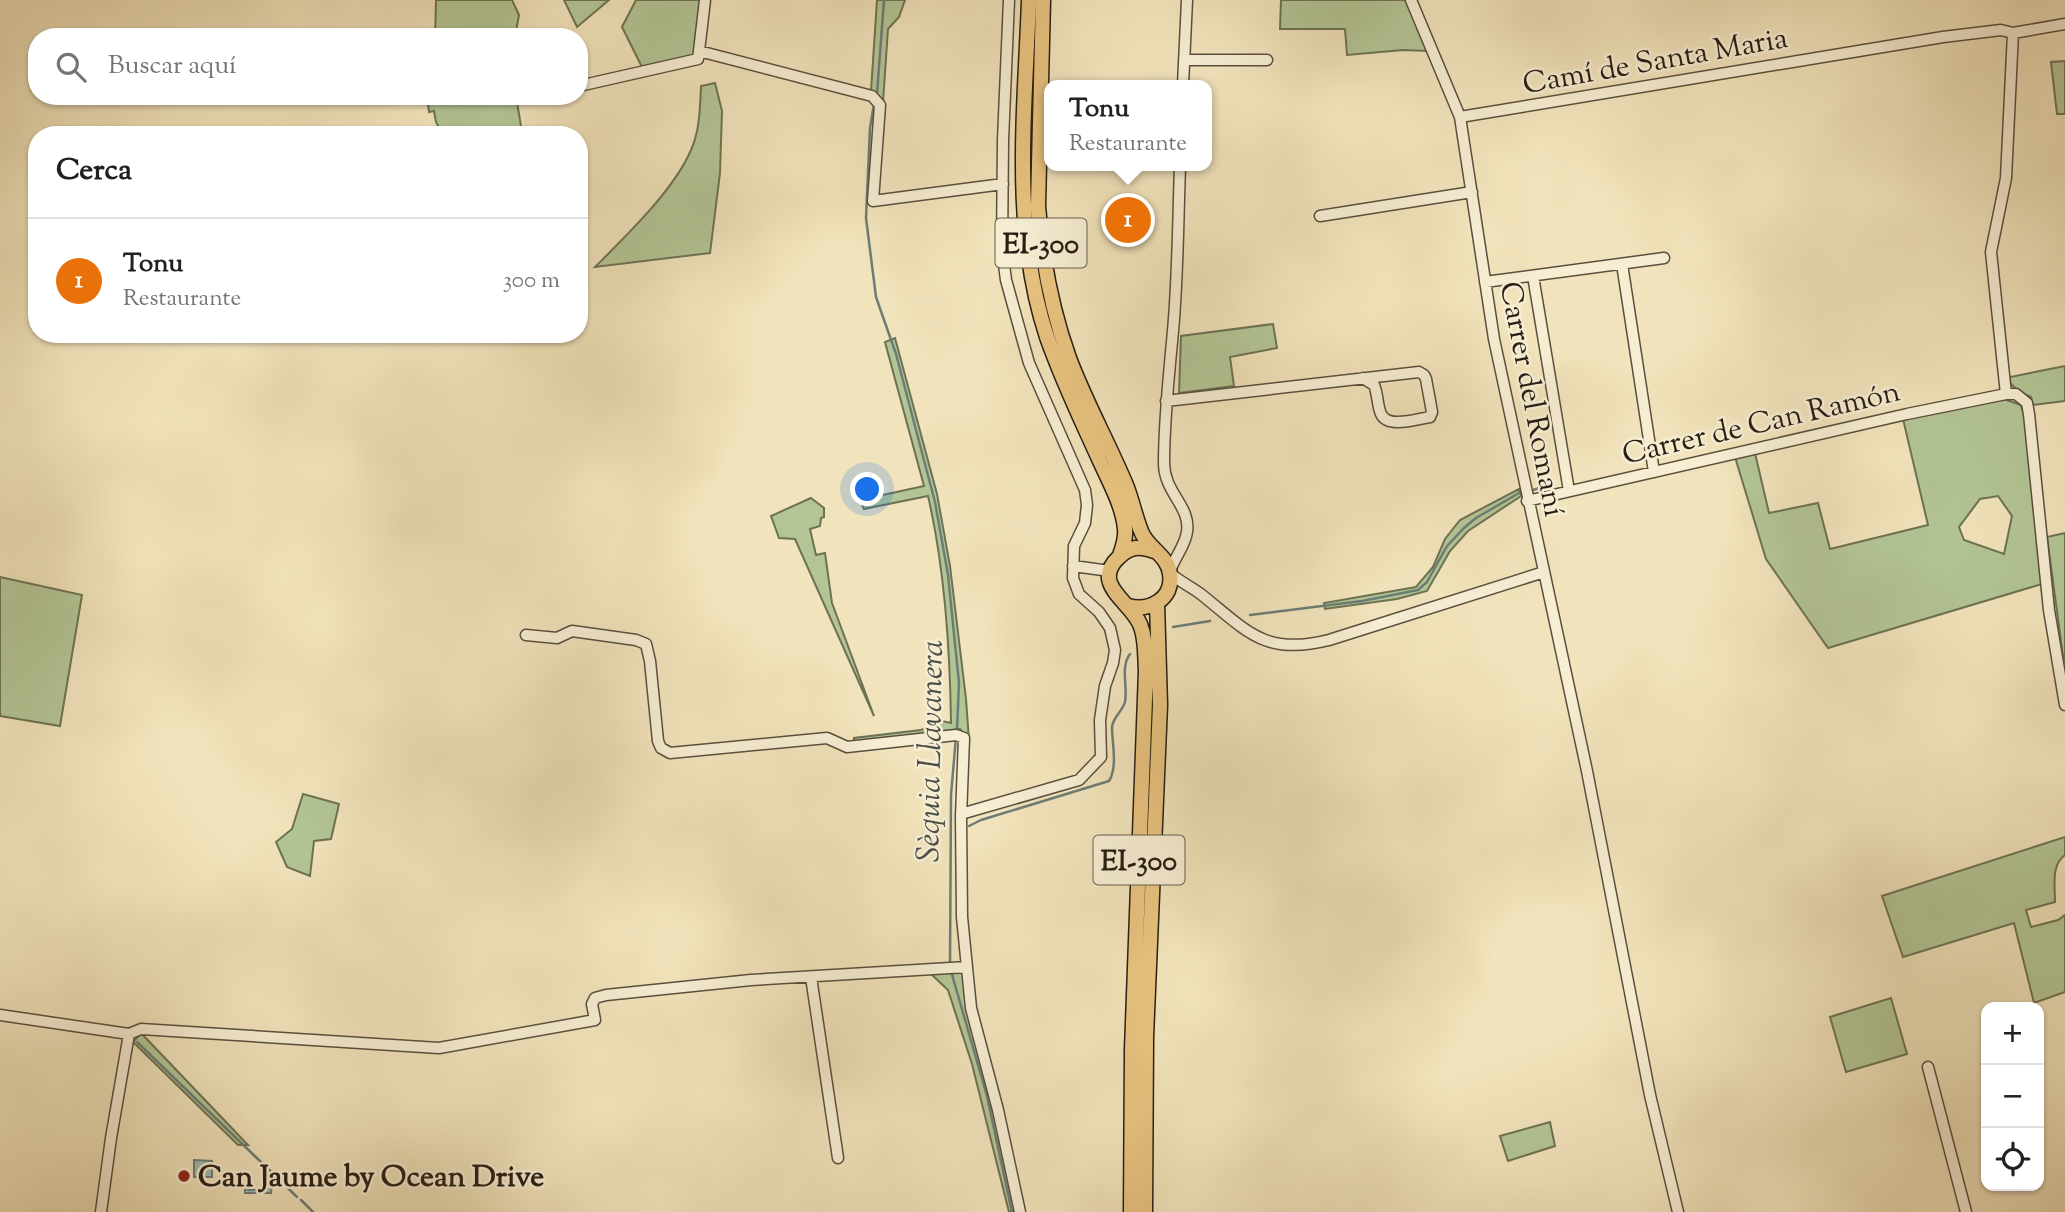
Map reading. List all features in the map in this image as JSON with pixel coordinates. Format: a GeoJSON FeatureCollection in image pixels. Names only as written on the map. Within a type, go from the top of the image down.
{"type":"FeatureCollection","features":[{"type":"Feature","properties":{"kind":"main road","name":"EI-300"},"geometry":{"type":"LineString","coordinates":[[1029,0],[1023,181],[1032,273],[1056,363],[1123,518],[1125,535],[1120,555],[1110,571],[1110,582],[1114,592],[1128,606],[1142,628],[1146,683],[1132,1036],[1130,1212]]}},
{"type":"Feature","properties":{"kind":"main road","name":"EI-300"},"geometry":{"type":"LineString","coordinates":[[1043,0],[1037,175],[1040,239],[1051,300],[1069,359],[1127,488],[1141,531],[1170,572],[1170,583],[1162,598],[1146,1037],[1145,1212]]}},
{"type":"Feature","properties":{"kind":"main road"},"geometry":{"type":"LineString","coordinates":[[1120,555],[1132,548],[1157,552]]}},
{"type":"Feature","properties":{"kind":"main road"},"geometry":{"type":"LineString","coordinates":[[1128,606],[1144,608],[1162,598]]}},
{"type":"Feature","properties":{"kind":"street"},"geometry":{"type":"LineString","coordinates":[[588,84],[698,59],[705,0]]}},
{"type":"Feature","properties":{"kind":"street"},"geometry":{"type":"LineString","coordinates":[[961,814],[1079,780],[1101,757],[1100,720],[1105,686],[1113,663],[1114,638],[1110,628],[1099,612],[1079,594],[1073,578],[1074,546],[1085,523],[1085,490],[1029,363],[1012,304],[1002,248],[1009,0]]}},
{"type":"Feature","properties":{"kind":"street"},"geometry":{"type":"LineString","coordinates":[[1183,80],[1187,0]]}},
{"type":"Feature","properties":{"kind":"street","name":"Carrer del Romaní"},"geometry":{"type":"LineString","coordinates":[[1411,0],[1415,15],[1460,117],[1494,339],[1569,689],[1650,1095],[1678,1212]]}},
{"type":"Feature","properties":{"kind":"street","name":"Camí de Santa Maria"},"geometry":{"type":"LineString","coordinates":[[1460,117],[1943,37],[2001,30],[2013,33],[2065,23]]}},
{"type":"Feature","properties":{"kind":"street"},"geometry":{"type":"LineString","coordinates":[[2013,33],[2006,178],[1991,252],[2006,394],[2023,398],[2029,414],[2049,610],[2065,705]]}},
{"type":"Feature","properties":{"kind":"street"},"geometry":{"type":"LineString","coordinates":[[699,51],[872,96],[880,105],[873,201],[1003,184]]}},
{"type":"Feature","properties":{"kind":"street"},"geometry":{"type":"LineString","coordinates":[[1184,60],[1267,60]]}},
{"type":"Feature","properties":{"kind":"street"},"geometry":{"type":"LineString","coordinates":[[1180,171],[1174,313],[1166,401],[1165,475],[1187,522],[1186,537],[1170,572],[1252,635],[1280,645],[1297,646],[1329,640],[1544,572]]}},
{"type":"Feature","properties":{"kind":"street"},"geometry":{"type":"LineString","coordinates":[[1320,216],[1472,192]]}},
{"type":"Feature","properties":{"kind":"street"},"geometry":{"type":"LineString","coordinates":[[1486,282],[1664,258]]}},
{"type":"Feature","properties":{"kind":"street"},"geometry":{"type":"LineString","coordinates":[[1622,264],[1654,472]]}},
{"type":"Feature","properties":{"kind":"street"},"geometry":{"type":"LineString","coordinates":[[1533,276],[1569,491]]}},
{"type":"Feature","properties":{"kind":"street"},"geometry":{"type":"LineString","coordinates":[[1166,401],[1363,378],[1419,372],[1426,379],[1432,412],[1430,417],[1391,423],[1385,420],[1381,415],[1374,385],[1363,378]]}},
{"type":"Feature","properties":{"kind":"street","name":"Carrer de Can Ramón"},"geometry":{"type":"LineString","coordinates":[[1527,501],[2006,394]]}},
{"type":"Feature","properties":{"kind":"street"},"geometry":{"type":"LineString","coordinates":[[1157,552],[1180,549]]}},
{"type":"Feature","properties":{"kind":"street"},"geometry":{"type":"LineString","coordinates":[[1073,566],[1110,571]]}},
{"type":"Feature","properties":{"kind":"street"},"geometry":{"type":"LineString","coordinates":[[1162,598],[1193,589]]}},
{"type":"Feature","properties":{"kind":"street"},"geometry":{"type":"LineString","coordinates":[[526,635],[557,638],[572,631],[636,640],[646,644],[658,741],[660,748],[670,752],[827,738],[847,747],[956,734],[964,738],[961,814],[962,917],[971,1009],[998,1110],[1020,1212]]}},
{"type":"Feature","properties":{"kind":"street"},"geometry":{"type":"LineString","coordinates":[[0,1015],[129,1034],[141,1029],[439,1048],[594,1020],[592,1004],[595,998],[606,995],[751,980],[967,967]]}},
{"type":"Feature","properties":{"kind":"street"},"geometry":{"type":"LineString","coordinates":[[811,977],[838,1158]]}},
{"type":"Feature","properties":{"kind":"street"},"geometry":{"type":"LineString","coordinates":[[101,1212],[129,1034]]}},
{"type":"Feature","properties":{"kind":"street"},"geometry":{"type":"LineString","coordinates":[[1928,1067],[1966,1212]]}},
{"type":"Feature","properties":{"kind":"green space"},"geometry":{"type":"Polygon","coordinates":[[[436,0],[512,0],[519,15],[517,28],[435,28],[436,0]]]}},
{"type":"Feature","properties":{"kind":"green space"},"geometry":{"type":"Polygon","coordinates":[[[564,0],[609,0],[577,27],[564,0]]]}},
{"type":"Feature","properties":{"kind":"green space"},"geometry":{"type":"Polygon","coordinates":[[[636,0],[701,0],[695,56],[643,69],[622,27],[636,0]]]}},
{"type":"Feature","properties":{"kind":"green space"},"geometry":{"type":"Polygon","coordinates":[[[877,0],[905,0],[899,17],[888,29],[883,102],[871,91],[877,0]]]}},
{"type":"Feature","properties":{"kind":"green space"},"geometry":{"type":"Polygon","coordinates":[[[1281,0],[1407,0],[1427,51],[1403,50],[1347,55],[1345,29],[1280,29],[1281,0]]]}},
{"type":"Feature","properties":{"kind":"green space"},"geometry":{"type":"Polygon","coordinates":[[[2065,61],[2065,114],[2057,114],[2051,62],[2065,61]]]}},
{"type":"Feature","properties":{"kind":"green space"},"geometry":{"type":"Polygon","coordinates":[[[715,83],[722,111],[720,173],[710,253],[595,267],[648,212],[673,181],[694,142],[701,86],[715,83]]]}},
{"type":"Feature","properties":{"kind":"green space"},"geometry":{"type":"Polygon","coordinates":[[[428,105],[518,105],[521,126],[438,126],[434,111],[429,112],[428,105]]]}},
{"type":"Feature","properties":{"kind":"green space"},"geometry":{"type":"Polygon","coordinates":[[[1273,324],[1277,348],[1230,357],[1234,386],[1179,393],[1181,336],[1273,324]]]}},
{"type":"Feature","properties":{"kind":"green space"},"geometry":{"type":"Polygon","coordinates":[[[895,338],[937,494],[950,566],[969,740],[960,729],[854,743],[854,738],[921,730],[942,721],[951,723],[946,609],[928,496],[864,509],[860,500],[924,486],[885,342],[895,338]]]}},
{"type":"Feature","properties":{"kind":"green space"},"geometry":{"type":"Polygon","coordinates":[[[2065,366],[2065,401],[2033,405],[2031,397],[2018,391],[2005,378],[2065,366]]]}},
{"type":"Feature","properties":{"kind":"green space"},"geometry":{"type":"Polygon","coordinates":[[[2004,399],[2021,405],[2027,426],[2042,584],[1828,648],[1766,559],[1735,457],[1755,453],[1769,513],[1818,503],[1830,549],[1928,525],[1903,419],[2004,399]],[[1998,496],[1980,499],[1959,527],[1964,540],[2004,554],[2012,516],[1998,496]]]}},
{"type":"Feature","properties":{"kind":"green space"},"geometry":{"type":"Polygon","coordinates":[[[1519,489],[1521,496],[1468,531],[1450,551],[1427,591],[1397,599],[1325,609],[1324,603],[1416,587],[1433,567],[1445,539],[1460,520],[1519,489]]]}},
{"type":"Feature","properties":{"kind":"green space"},"geometry":{"type":"Polygon","coordinates":[[[811,498],[824,508],[820,526],[810,529],[816,555],[825,553],[832,603],[874,716],[795,539],[779,538],[771,516],[811,498]]]}},
{"type":"Feature","properties":{"kind":"green space"},"geometry":{"type":"Polygon","coordinates":[[[2065,533],[2065,671],[2047,537],[2065,533]]]}},
{"type":"Feature","properties":{"kind":"green space"},"geometry":{"type":"Polygon","coordinates":[[[0,577],[82,595],[60,726],[0,716],[0,577]]]}},
{"type":"Feature","properties":{"kind":"green space"},"geometry":{"type":"Polygon","coordinates":[[[303,794],[339,804],[331,839],[314,841],[310,876],[287,867],[276,842],[292,829],[303,794]]]}},
{"type":"Feature","properties":{"kind":"green space"},"geometry":{"type":"Polygon","coordinates":[[[2065,837],[2065,855],[2058,864],[2054,883],[2055,902],[2026,910],[2031,927],[2058,920],[2065,915],[2065,992],[2034,1002],[2014,923],[1903,957],[1882,896],[2065,837]]]}},
{"type":"Feature","properties":{"kind":"green space"},"geometry":{"type":"Polygon","coordinates":[[[964,970],[1016,1212],[1009,1212],[972,1064],[948,990],[929,972],[964,970]]]}},
{"type":"Feature","properties":{"kind":"green space"},"geometry":{"type":"Polygon","coordinates":[[[1891,998],[1907,1054],[1846,1072],[1830,1017],[1891,998]]]}},
{"type":"Feature","properties":{"kind":"green space"},"geometry":{"type":"Polygon","coordinates":[[[141,1033],[248,1145],[238,1145],[133,1042],[141,1033]]]}},
{"type":"Feature","properties":{"kind":"green space"},"geometry":{"type":"Polygon","coordinates":[[[1550,1122],[1555,1146],[1508,1161],[1500,1136],[1550,1122]]]}},
{"type":"Feature","properties":{"kind":"water"},"geometry":{"type":"Polygon","coordinates":[[[194,1160],[212,1161],[212,1177],[194,1177],[194,1160]]]}},
{"type":"Feature","properties":{"kind":"water"},"geometry":{"type":"Polygon","coordinates":[[[266,1177],[272,1180],[271,1193],[245,1193],[245,1187],[248,1187],[248,1190],[262,1190],[262,1180],[266,1177]]]}},
{"type":"Feature","properties":{"kind":"waterway","name":"Sèquia Llavanera"},"geometry":{"type":"LineString","coordinates":[[877,94],[884,0]]}},
{"type":"Feature","properties":{"kind":"waterway","name":"Sèquia Llavanera"},"geometry":{"type":"LineString","coordinates":[[874,104],[870,128],[866,218],[876,297],[896,354],[935,502],[948,575],[959,683],[957,730]]}},
{"type":"Feature","properties":{"kind":"waterway"},"geometry":{"type":"LineString","coordinates":[[1529,491],[1540,488]]}},
{"type":"Feature","properties":{"kind":"waterway"},"geometry":{"type":"LineString","coordinates":[[1250,615],[1362,601],[1418,590],[1427,582],[1447,546],[1464,528],[1519,493]]}},
{"type":"Feature","properties":{"kind":"waterway"},"geometry":{"type":"LineString","coordinates":[[1173,627],[1210,621]]}},
{"type":"Feature","properties":{"kind":"waterway"},"geometry":{"type":"LineString","coordinates":[[969,826],[1109,781],[1114,762],[1112,727],[1125,702],[1125,665],[1130,654]]}},
{"type":"Feature","properties":{"kind":"waterway","name":"Sèquia Llavanera"},"geometry":{"type":"LineString","coordinates":[[950,965],[951,795],[956,737]]}},
{"type":"Feature","properties":{"kind":"waterway","name":"Sèquia Llavanera"},"geometry":{"type":"LineString","coordinates":[[951,971],[987,1096],[1012,1212]]}},
{"type":"Feature","properties":{"kind":"waterway"},"geometry":{"type":"LineString","coordinates":[[137,1042],[297,1197]]}},
{"type":"Feature","properties":{"kind":"waterway"},"geometry":{"type":"LineString","coordinates":[[301,1200],[313,1212]]}},
{"type":"Feature","properties":{"kind":"place","name":"Tonu"},"geometry":{"type":"Point","coordinates":[1128,220]}},
{"type":"Feature","properties":{"kind":"place","name":"Can Jaume by Ocean Drive"},"geometry":{"type":"Point","coordinates":[184,1176]}}]}
